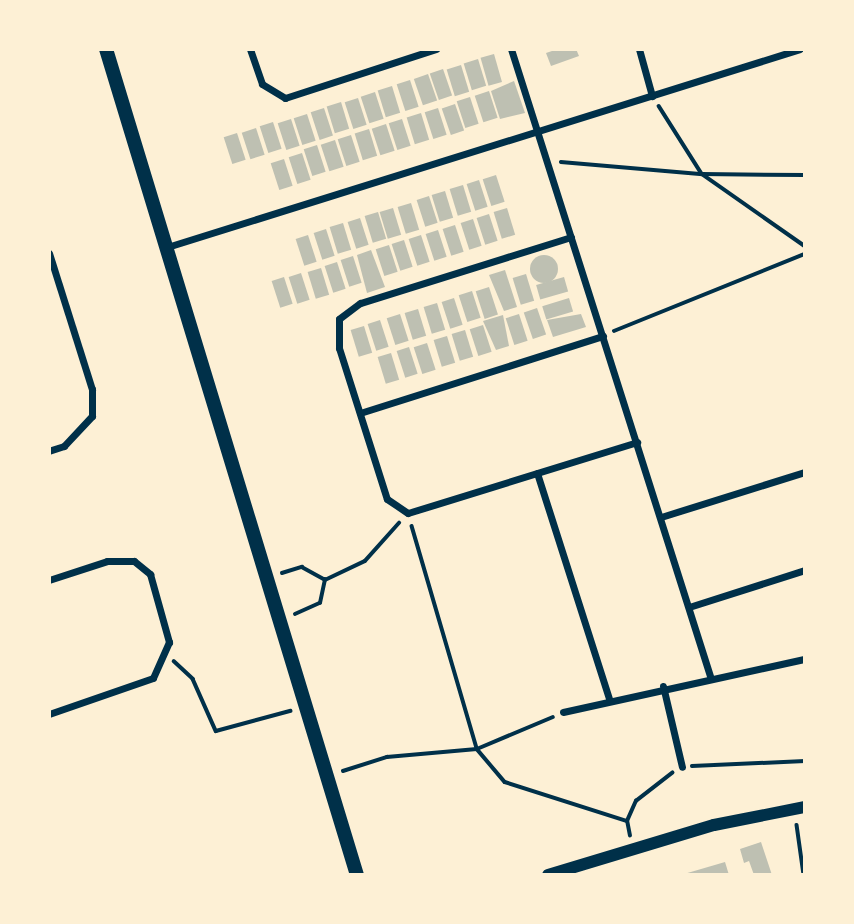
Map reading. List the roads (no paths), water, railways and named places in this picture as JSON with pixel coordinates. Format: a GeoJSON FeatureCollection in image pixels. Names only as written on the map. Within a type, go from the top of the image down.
{"type":"FeatureCollection","features":[{"type":"Feature","properties":{"kind":"main road"},"geometry":{"type":"LineString","coordinates":[[106,49],[164,248],[268,577],[357,875]]}},
{"type":"Feature","properties":{"kind":"street"},"geometry":{"type":"LineString","coordinates":[[250,49],[262,84],[285,98],[436,49]]}},
{"type":"Feature","properties":{"kind":"street"},"geometry":{"type":"LineString","coordinates":[[511,49],[710,676]]}},
{"type":"Feature","properties":{"kind":"street"},"geometry":{"type":"LineString","coordinates":[[639,49],[652,96]]}},
{"type":"Feature","properties":{"kind":"street"},"geometry":{"type":"LineString","coordinates":[[164,248],[800,49]]}},
{"type":"Feature","properties":{"kind":"street"},"geometry":{"type":"LineString","coordinates":[[571,237],[348,308],[339,319],[338,348],[387,499],[408,513],[637,442]]}},
{"type":"Feature","properties":{"kind":"street"},"geometry":{"type":"LineString","coordinates":[[49,253],[92,389],[92,416],[64,446],[49,451]]}},
{"type":"Feature","properties":{"kind":"street"},"geometry":{"type":"LineString","coordinates":[[360,413],[603,336]]}},
{"type":"Feature","properties":{"kind":"street"},"geometry":{"type":"LineString","coordinates":[[661,517],[805,472]]}},
{"type":"Feature","properties":{"kind":"street"},"geometry":{"type":"LineString","coordinates":[[537,473],[609,699]]}},
{"type":"Feature","properties":{"kind":"street"},"geometry":{"type":"LineString","coordinates":[[49,580],[107,561],[134,561],[153,584],[167,655],[153,678],[49,714]]}},
{"type":"Feature","properties":{"kind":"street"},"geometry":{"type":"LineString","coordinates":[[689,607],[805,570]]}},
{"type":"Feature","properties":{"kind":"street"},"geometry":{"type":"LineString","coordinates":[[563,712],[663,686],[805,659]]}},
{"type":"Feature","properties":{"kind":"street"},"geometry":{"type":"LineString","coordinates":[[663,686],[682,767]]}},
{"type":"Feature","properties":{"kind":"street"},"geometry":{"type":"LineString","coordinates":[[548,875],[714,825],[800,808]]}}]}
